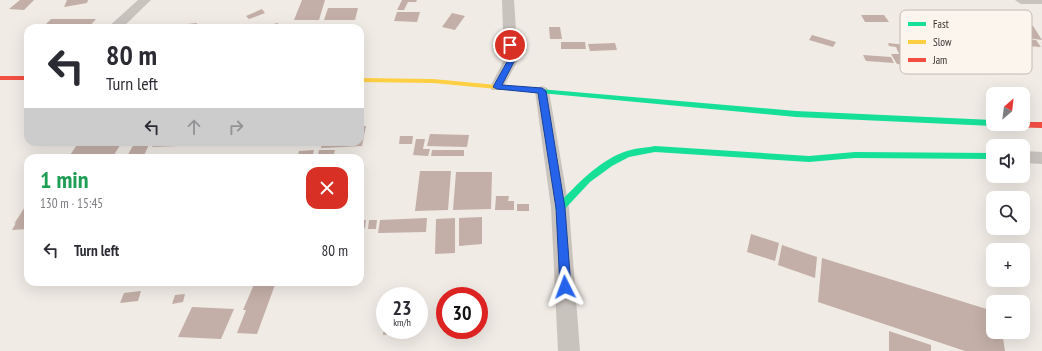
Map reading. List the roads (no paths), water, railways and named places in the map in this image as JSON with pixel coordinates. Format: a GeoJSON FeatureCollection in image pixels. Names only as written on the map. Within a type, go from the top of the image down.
{"type":"FeatureCollection","features":[{"type":"Feature","properties":{"kind":"main road"},"geometry":{"type":"LineString","coordinates":[[0,78],[24,78]]}},
{"type":"Feature","properties":{"kind":"main road"},"geometry":{"type":"LineString","coordinates":[[364,80],[433,81],[796,114],[986,123]]}},
{"type":"Feature","properties":{"kind":"main road"},"geometry":{"type":"LineString","coordinates":[[1030,125],[1042,125]]}},
{"type":"Feature","properties":{"kind":"main road"},"geometry":{"type":"LineString","coordinates":[[560,208],[587,180],[609,164],[626,154],[655,149],[691,150],[809,159],[855,155],[986,156]]}},
{"type":"Feature","properties":{"kind":"street"},"geometry":{"type":"LineString","coordinates":[[118,24],[145,0]]}},
{"type":"Feature","properties":{"kind":"street"},"geometry":{"type":"LineString","coordinates":[[497,87],[511,60],[508,0]]}},
{"type":"Feature","properties":{"kind":"street"},"geometry":{"type":"LineString","coordinates":[[1021,0],[1042,0]]}},
{"type":"Feature","properties":{"kind":"street"},"geometry":{"type":"LineString","coordinates":[[542,91],[560,208],[569,351]]}},
{"type":"Feature","properties":{"kind":"street"},"geometry":{"type":"LineString","coordinates":[[1030,157],[1042,158]]}}]}
